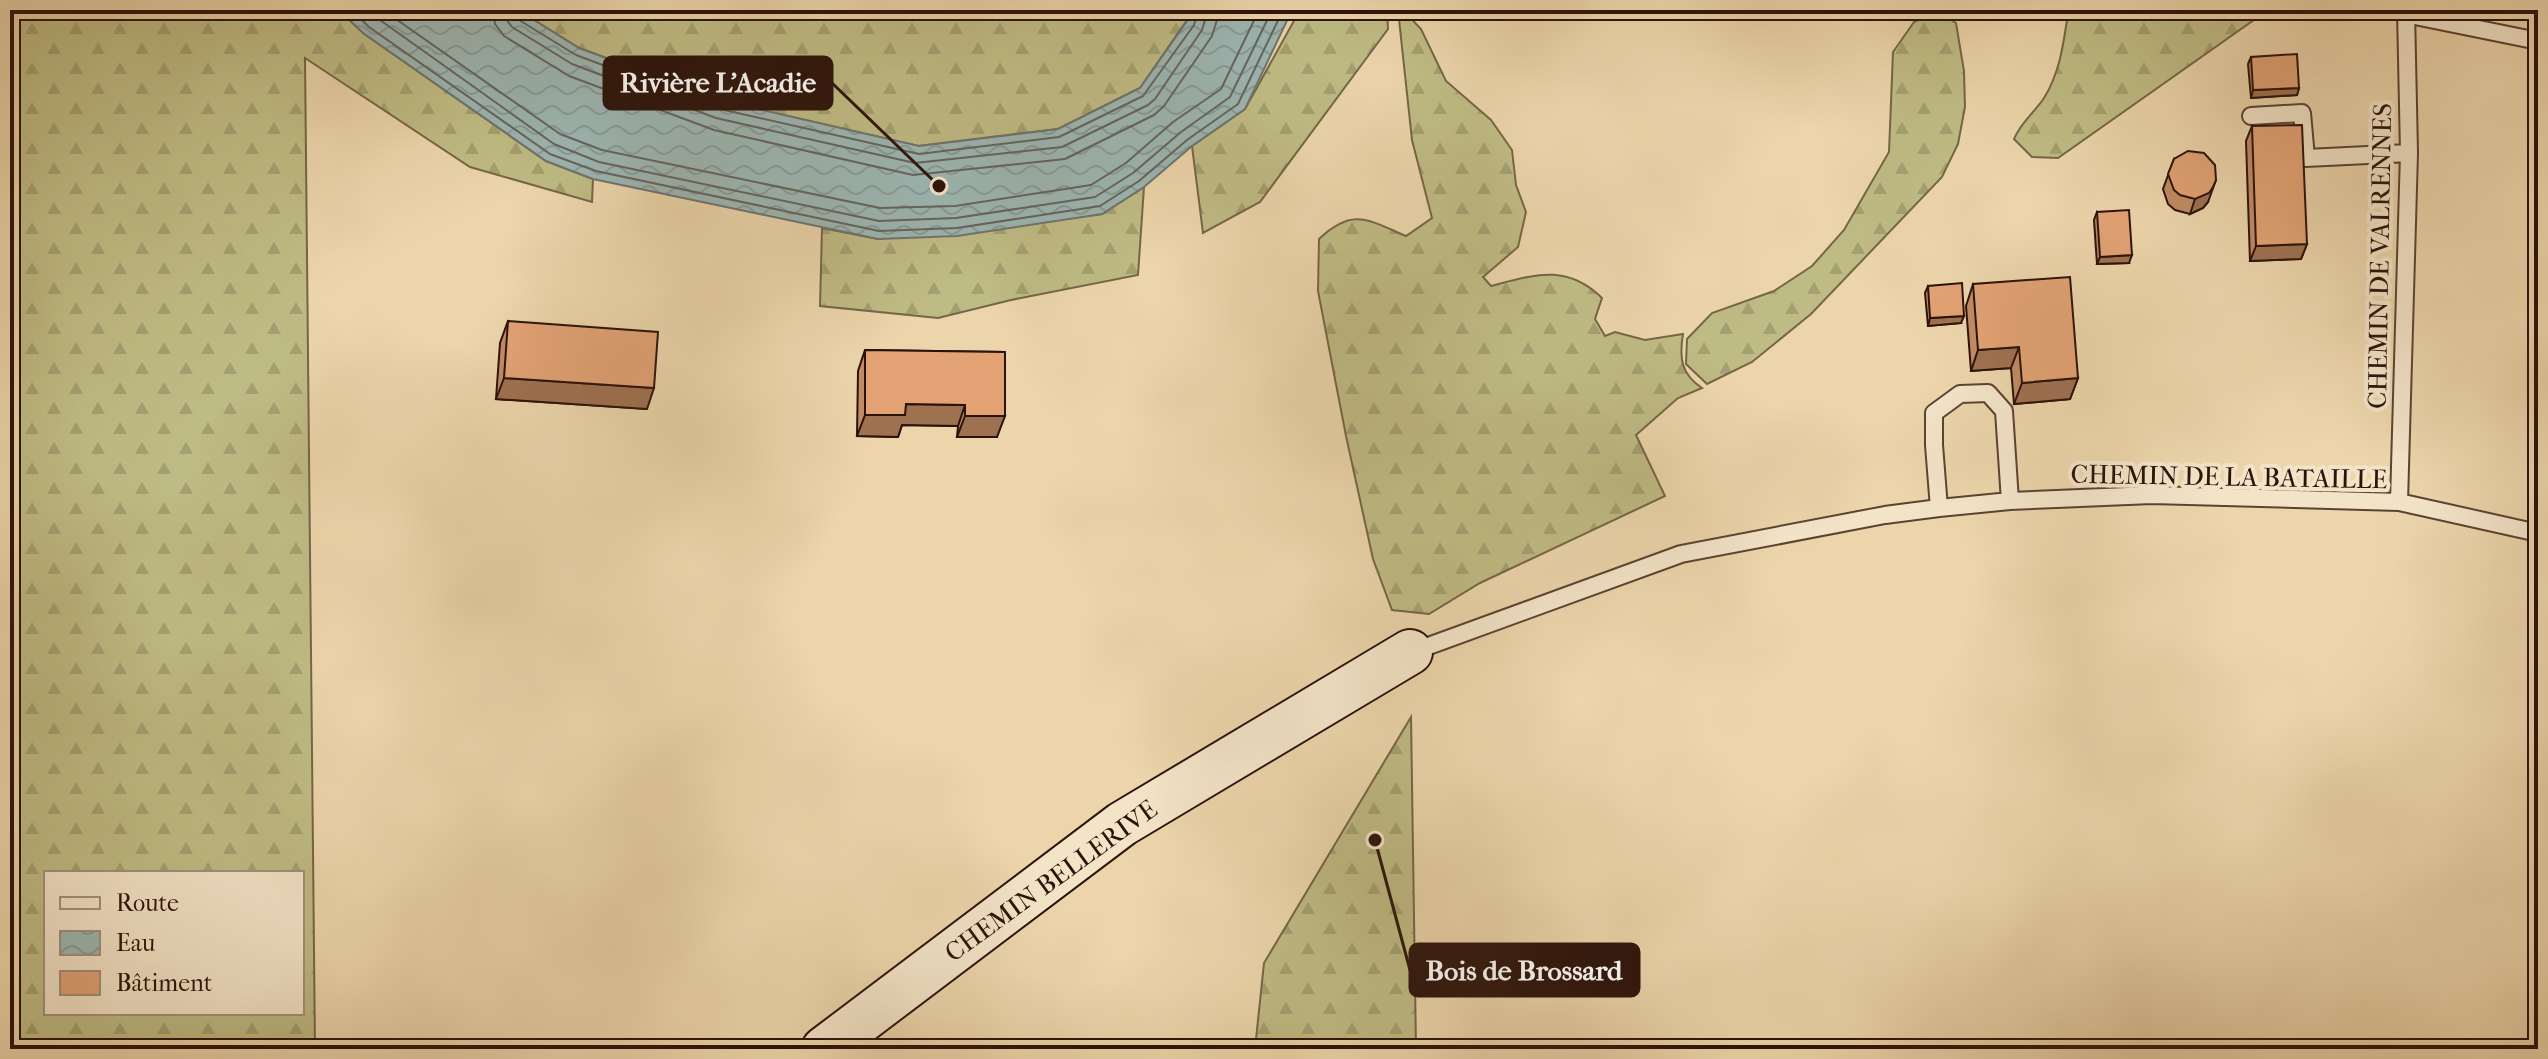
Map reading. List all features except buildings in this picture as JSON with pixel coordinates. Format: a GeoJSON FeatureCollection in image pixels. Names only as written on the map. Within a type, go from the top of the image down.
{"type":"FeatureCollection","features":[{"type":"Feature","properties":{"kind":"street","name":"CHEMIN BELLERIVE"},"geometry":{"type":"LineString","coordinates":[[824,1049],[1122,824],[1410,652]]}},
{"type":"Feature","properties":{"kind":"lane"},"geometry":{"type":"LineString","coordinates":[[2406,12],[2538,41]]}},
{"type":"Feature","properties":{"kind":"lane","name":"CHEMIN DE VALRENNES"},"geometry":{"type":"LineString","coordinates":[[2399,502],[2409,153],[2406,12]]}},
{"type":"Feature","properties":{"kind":"lane"},"geometry":{"type":"LineString","coordinates":[[2251,116],[2302,113],[2306,158],[2409,153]]}},
{"type":"Feature","properties":{"kind":"lane"},"geometry":{"type":"LineString","coordinates":[[1939,508],[1934,413],[1960,394],[1988,393],[2004,411],[2010,501]]}},
{"type":"Feature","properties":{"kind":"lane","name":"CHEMIN DE LA BATAILLE"},"geometry":{"type":"LineString","coordinates":[[1410,652],[1681,554],[1939,508],[2010,501],[2152,495],[2399,502],[2538,533]]}},
{"type":"Feature","properties":{"kind":"green space"},"geometry":{"type":"Polygon","coordinates":[[[10,10],[339,10],[363,33],[546,161],[593,179],[592,202],[470,167],[305,58],[315,1049],[10,1049],[10,10]]]}},
{"type":"Feature","properties":{"kind":"green space"},"geometry":{"type":"Polygon","coordinates":[[[518,10],[1176,10],[1187,20],[1140,88],[1058,129],[918,146],[723,101],[579,48],[518,10]]]}},
{"type":"Feature","properties":{"kind":"green space"},"geometry":{"type":"Polygon","coordinates":[[[1300,10],[1387,10],[1388,29],[1260,202],[1203,233],[1192,146],[1245,109],[1300,10]]]}},
{"type":"Feature","properties":{"kind":"green space"},"geometry":{"type":"Polygon","coordinates":[[[1398,10],[1403,10],[1421,29],[1446,81],[1491,120],[1512,150],[1516,185],[1526,212],[1518,247],[1483,277],[1491,286],[1549,275],[1576,280],[1602,298],[1595,319],[1605,336],[1615,332],[1645,340],[1683,334],[1683,365],[1702,388],[1678,398],[1636,435],[1665,496],[1480,583],[1429,614],[1392,610],[1373,559],[1318,291],[1319,239],[1331,229],[1351,220],[1361,220],[1371,221],[1406,236],[1432,218],[1412,140],[1398,10]]]}},
{"type":"Feature","properties":{"kind":"green space"},"geometry":{"type":"Polygon","coordinates":[[[2091,10],[2268,10],[2058,158],[2032,157],[2014,139],[2044,98],[2053,79],[2067,20],[2091,10]]]}},
{"type":"Feature","properties":{"kind":"green space"},"geometry":{"type":"Polygon","coordinates":[[[1936,11],[1956,23],[1964,71],[1965,107],[1958,144],[1942,177],[1811,314],[1752,362],[1707,384],[1686,364],[1687,339],[1712,313],[1774,291],[1812,266],[1844,230],[1889,152],[1893,52],[1914,22],[1936,11]]]}},
{"type":"Feature","properties":{"kind":"green space"},"geometry":{"type":"Polygon","coordinates":[[[1144,187],[1138,275],[938,318],[820,306],[822,228],[878,239],[1102,214],[1144,187]]]}},
{"type":"Feature","properties":{"kind":"green space"},"geometry":{"type":"Polygon","coordinates":[[[1411,717],[1416,1049],[1255,1049],[1264,963],[1411,717]]]}},
{"type":"Feature","properties":{"kind":"water"},"geometry":{"type":"Polygon","coordinates":[[[339,10],[518,10],[579,48],[723,101],[919,146],[1058,129],[1140,88],[1187,21],[1191,10],[1292,10],[1245,109],[1192,146],[1144,187],[1102,214],[957,236],[878,239],[593,179],[546,161],[363,33],[339,10]]]}},
{"type":"Feature","properties":{"kind":"place","name":"Rivière L'Acadie"},"geometry":{"type":"Point","coordinates":[939,186]}},
{"type":"Feature","properties":{"kind":"place","name":"Bois de Brossard"},"geometry":{"type":"Point","coordinates":[1375,840]}}]}
